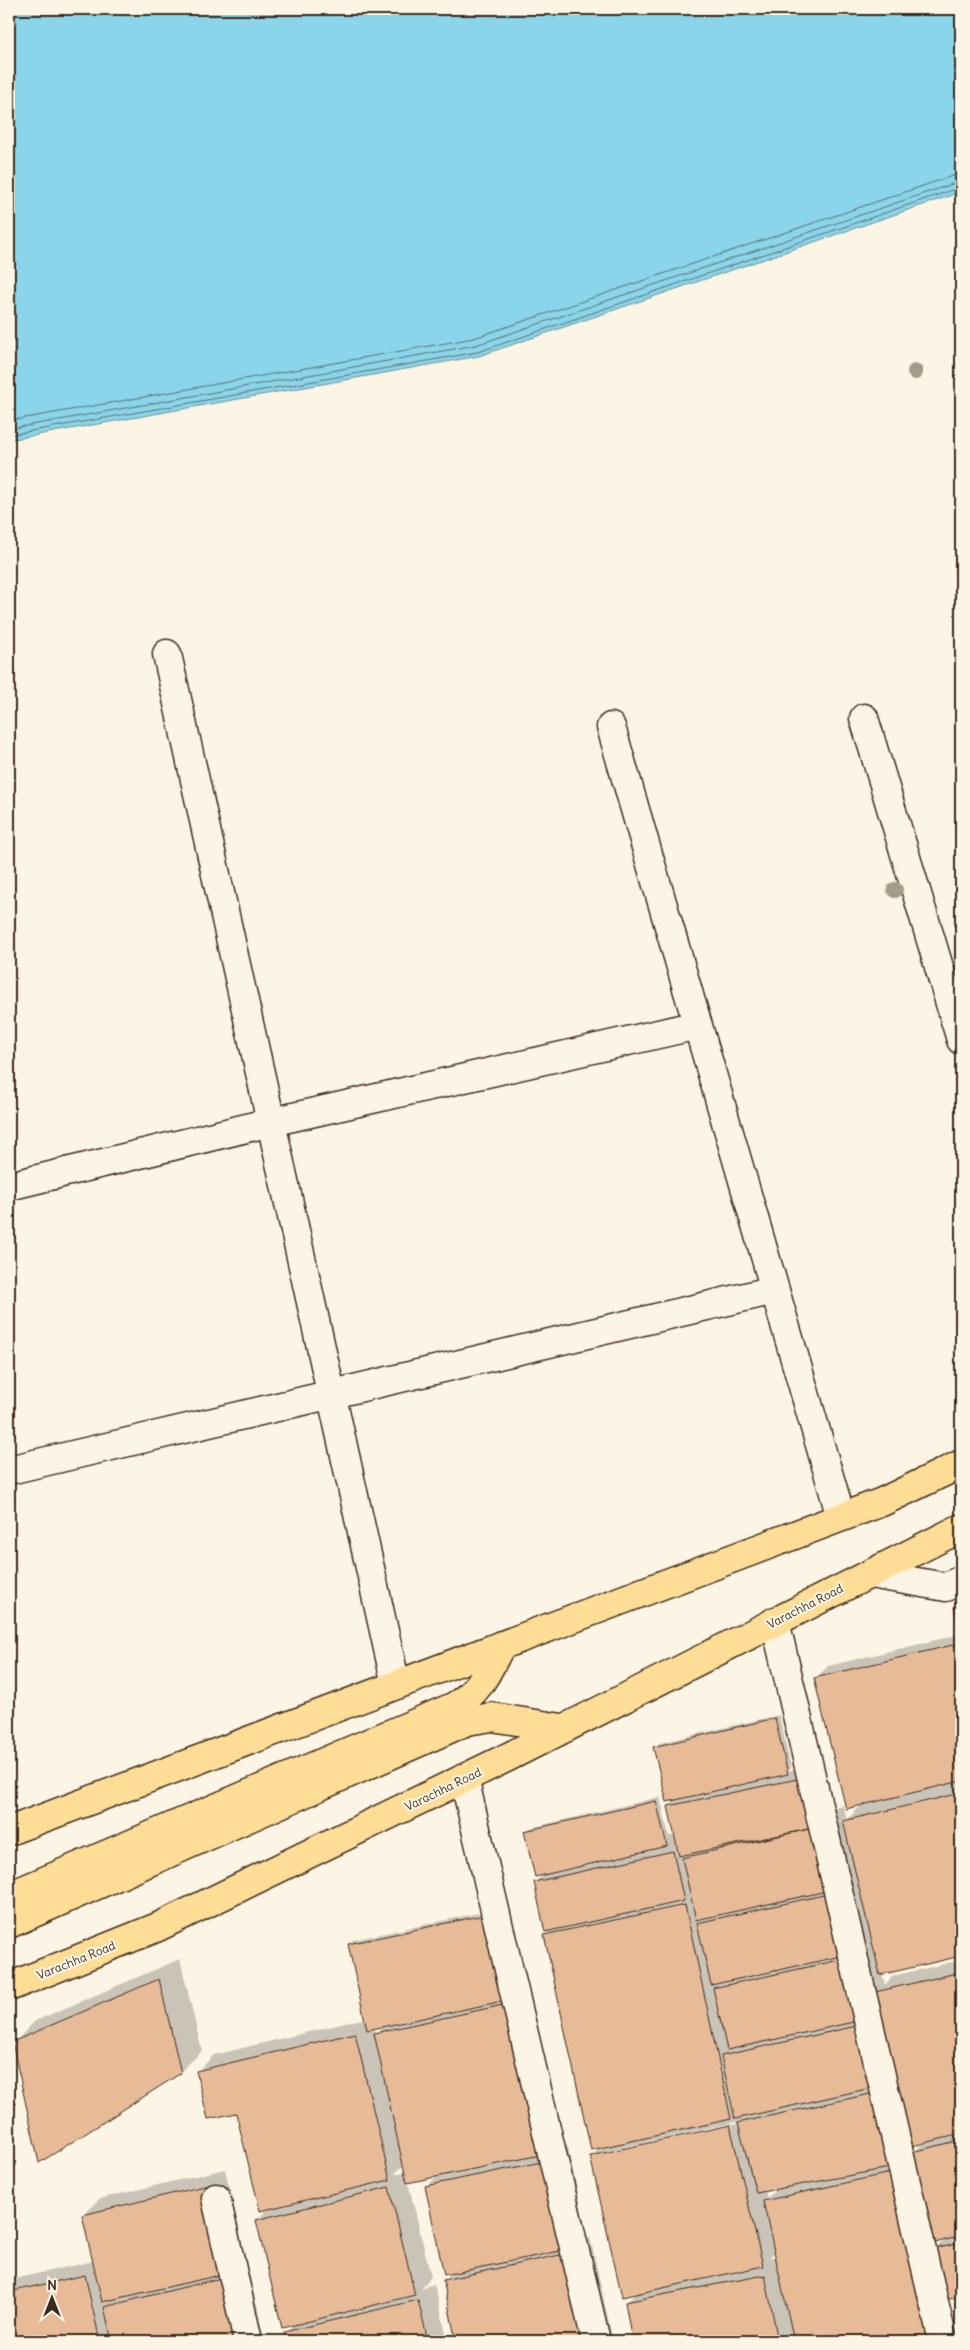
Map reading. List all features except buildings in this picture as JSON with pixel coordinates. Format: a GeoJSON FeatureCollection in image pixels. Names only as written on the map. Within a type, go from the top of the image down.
{"type":"FeatureCollection","features":[{"type":"Feature","properties":{"kind":"main road"},"geometry":{"type":"LineString","coordinates":[[9,1832],[882,1502],[961,1464]]}},
{"type":"Feature","properties":{"kind":"main road","name":"Varachha Road"},"geometry":{"type":"LineString","coordinates":[[9,1987],[158,1927],[464,1778],[961,1528]]}},
{"type":"Feature","properties":{"kind":"main road"},"geometry":{"type":"LineString","coordinates":[[9,1896],[453,1707],[468,1698],[480,1686],[501,1645]]}},
{"type":"Feature","properties":{"kind":"main road"},"geometry":{"type":"LineString","coordinates":[[9,1924],[467,1721],[492,1717],[562,1728]]}},
{"type":"Feature","properties":{"kind":"street"},"geometry":{"type":"LineString","coordinates":[[167,654],[396,1685]]}},
{"type":"Feature","properties":{"kind":"street"},"geometry":{"type":"LineString","coordinates":[[864,718],[961,1040]]}},
{"type":"Feature","properties":{"kind":"street"},"geometry":{"type":"LineString","coordinates":[[611,727],[842,1517]]}},
{"type":"Feature","properties":{"kind":"street"},"geometry":{"type":"LineString","coordinates":[[9,1186],[271,1122],[698,1025]]}},
{"type":"Feature","properties":{"kind":"street"},"geometry":{"type":"LineString","coordinates":[[9,1470],[775,1290]]}},
{"type":"Feature","properties":{"kind":"street"},"geometry":{"type":"LineString","coordinates":[[870,1574],[946,1587],[961,1580]]}},
{"type":"Feature","properties":{"kind":"street"},"geometry":{"type":"LineString","coordinates":[[775,1621],[943,2341]]}},
{"type":"Feature","properties":{"kind":"street"},"geometry":{"type":"LineString","coordinates":[[464,1778],[596,2341]]}},
{"type":"Feature","properties":{"kind":"street"},"geometry":{"type":"LineString","coordinates":[[216,2198],[248,2341]]}},
{"type":"Feature","properties":{"kind":"water"},"geometry":{"type":"Polygon","coordinates":[[[9,9],[961,9],[961,192],[479,356],[9,440],[9,9]]]}}]}
